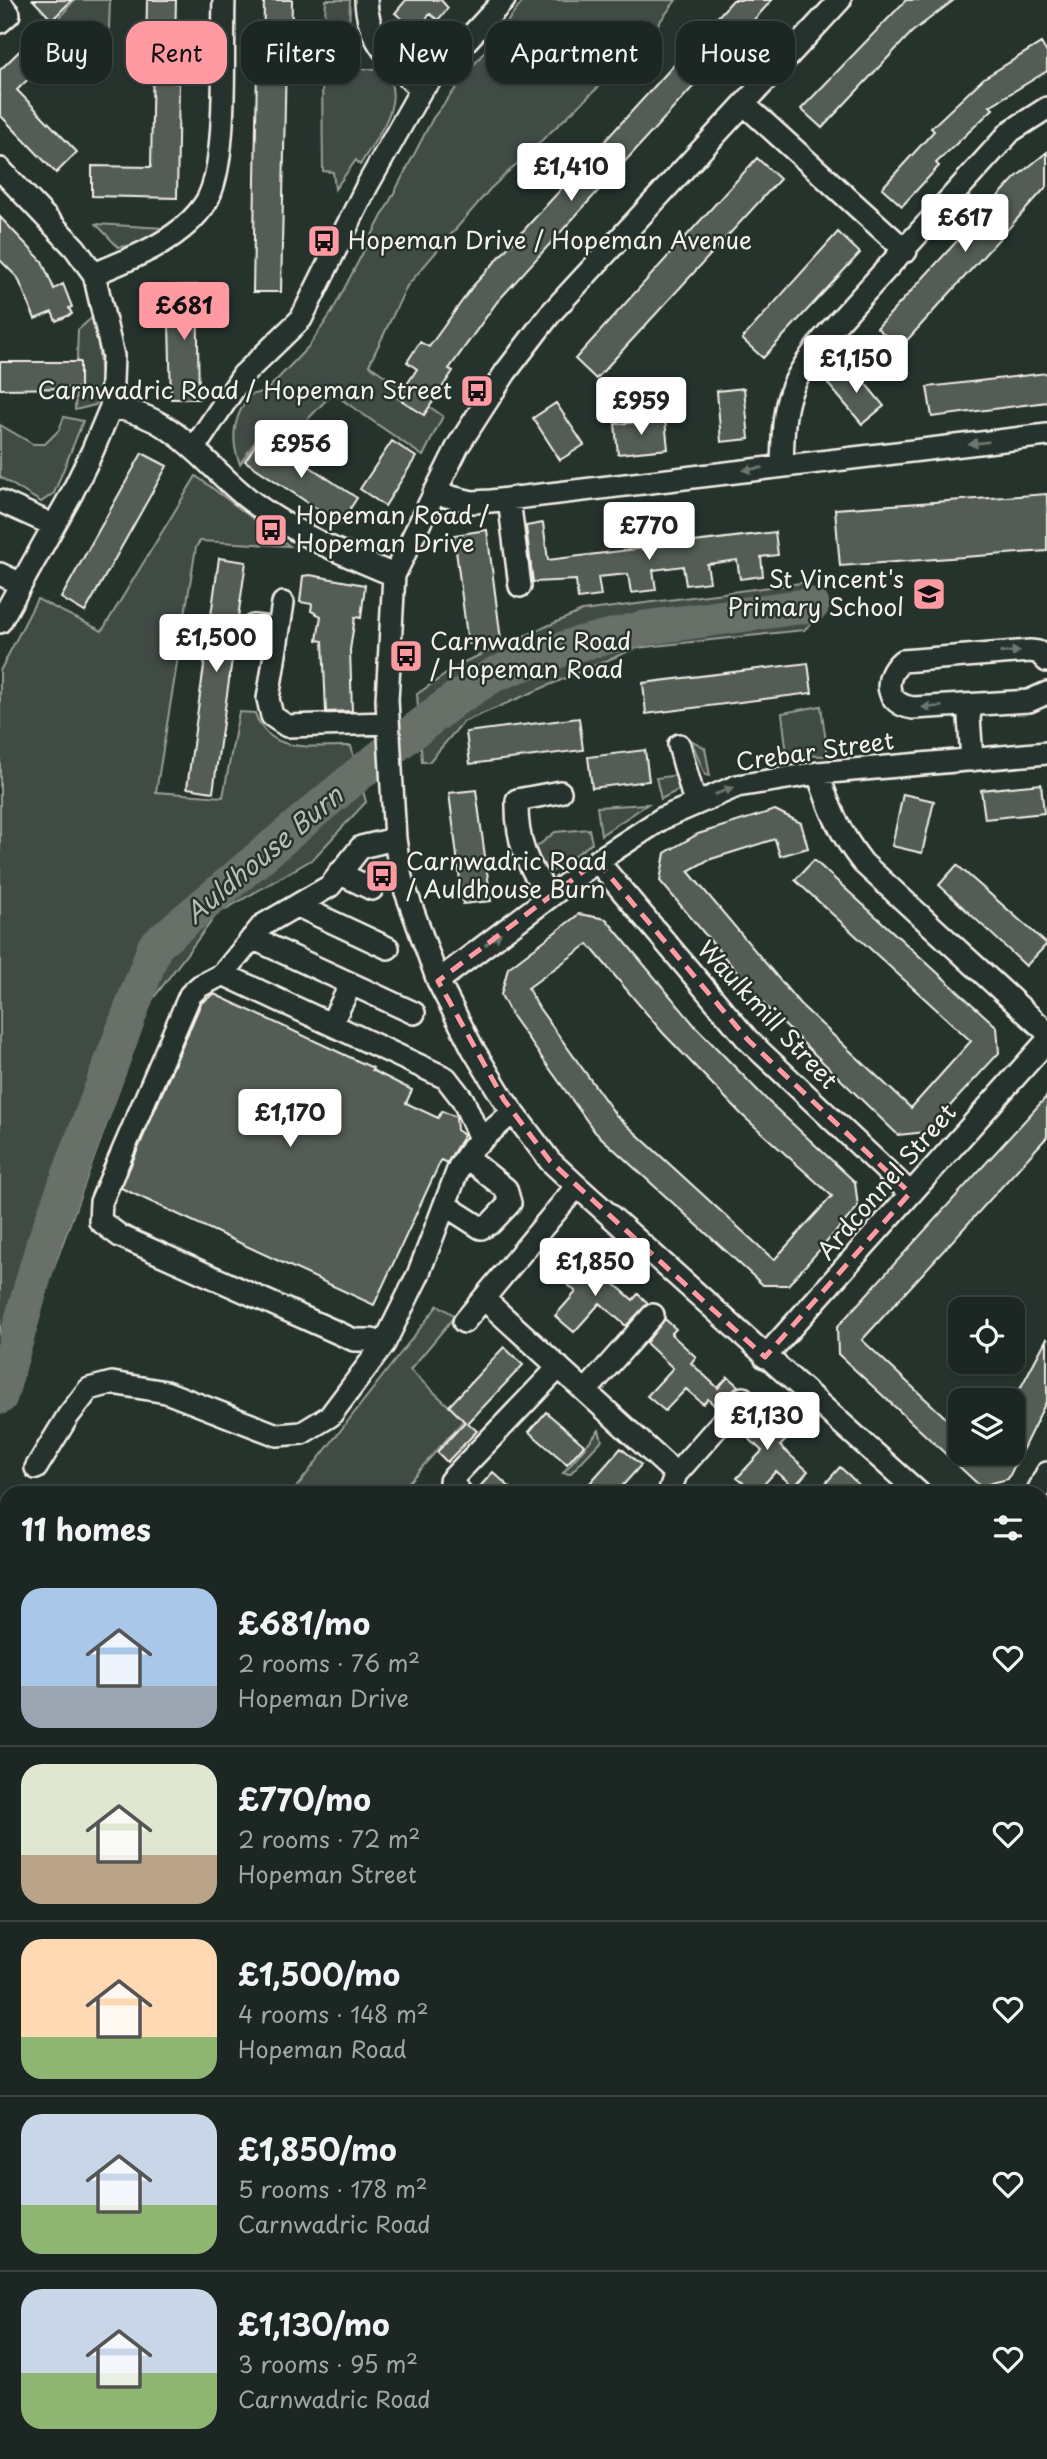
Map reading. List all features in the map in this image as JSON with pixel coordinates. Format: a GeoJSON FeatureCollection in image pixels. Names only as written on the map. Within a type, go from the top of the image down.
{"type":"FeatureCollection","features":[{"type":"Feature","properties":{"kind":"street"},"geometry":{"type":"LineString","coordinates":[[94,274],[152,250],[184,225],[206,202],[220,166],[224,0]]}},
{"type":"Feature","properties":{"kind":"street"},"geometry":{"type":"LineString","coordinates":[[366,0],[370,26],[381,51],[421,90]]}},
{"type":"Feature","properties":{"kind":"street"},"geometry":{"type":"LineString","coordinates":[[195,447],[243,375],[301,319],[367,186],[421,90],[504,0]]}},
{"type":"Feature","properties":{"kind":"street"},"geometry":{"type":"LineString","coordinates":[[840,0],[745,105],[634,219],[550,314],[505,373],[458,446],[394,575],[388,723],[395,838],[401,878],[438,981],[473,1049],[513,1112],[551,1161],[577,1186],[911,1486]]}},
{"type":"Feature","properties":{"kind":"street"},"geometry":{"type":"LineString","coordinates":[[0,3],[9,14],[0,22]]}},
{"type":"Feature","properties":{"kind":"street"},"geometry":{"type":"LineString","coordinates":[[745,105],[906,251]]}},
{"type":"Feature","properties":{"kind":"street"},"geometry":{"type":"LineString","coordinates":[[782,466],[788,394],[798,372],[824,339],[1012,131],[1047,108]]}},
{"type":"Feature","properties":{"kind":"street"},"geometry":{"type":"LineString","coordinates":[[0,169],[75,248],[94,274],[113,356],[111,407],[71,495],[0,622]]}},
{"type":"Feature","properties":{"kind":"street"},"geometry":{"type":"LineString","coordinates":[[111,407],[157,420],[195,447],[249,499],[297,533],[394,575]]}},
{"type":"Feature","properties":{"kind":"street"},"geometry":{"type":"LineString","coordinates":[[435,493],[472,502],[509,499],[1047,435]]}},
{"type":"Feature","properties":{"kind":"street"},"geometry":{"type":"LineString","coordinates":[[509,499],[520,586]]}},
{"type":"Feature","properties":{"kind":"street"},"geometry":{"type":"LineString","coordinates":[[0,501],[52,525]]}},
{"type":"Feature","properties":{"kind":"street"},"geometry":{"type":"LineString","coordinates":[[0,574],[21,584]]}},
{"type":"Feature","properties":{"kind":"street"},"geometry":{"type":"LineString","coordinates":[[283,603],[268,699],[272,716],[288,726],[388,723]]}},
{"type":"Feature","properties":{"kind":"street"},"geometry":{"type":"LineString","coordinates":[[253,626],[279,629]]}},
{"type":"Feature","properties":{"kind":"street"},"geometry":{"type":"LineString","coordinates":[[1047,661],[1038,652],[1030,651],[920,659],[902,662],[890,677],[893,698],[901,706],[972,705],[1038,700],[1047,694]]}},
{"type":"Feature","properties":{"kind":"street"},"geometry":{"type":"LineString","coordinates":[[972,705],[969,717],[972,760]]}},
{"type":"Feature","properties":{"kind":"street"},"geometry":{"type":"LineString","coordinates":[[679,745],[695,803]]}},
{"type":"Feature","properties":{"kind":"street","name":"Crebar Street"},"geometry":{"type":"LineString","coordinates":[[438,981],[597,861],[663,818],[737,786],[818,773],[1047,753]]}},
{"type":"Feature","properties":{"kind":"street"},"geometry":{"type":"LineString","coordinates":[[818,773],[832,816],[844,839],[863,863],[1047,1032]]}},
{"type":"Feature","properties":{"kind":"street"},"geometry":{"type":"LineString","coordinates":[[550,896],[528,867],[516,818],[517,800],[560,792]]}},
{"type":"Feature","properties":{"kind":"street"},"geometry":{"type":"LineString","coordinates":[[384,1344],[373,1340],[354,1340],[120,1236],[100,1221],[105,1191],[190,995],[200,985],[223,974],[263,925],[330,886],[360,847],[395,838]]}},
{"type":"Feature","properties":{"kind":"street","name":"Waulkmill Street"},"geometry":{"type":"LineString","coordinates":[[597,861],[748,1040],[911,1193]]}},
{"type":"Feature","properties":{"kind":"street"},"geometry":{"type":"LineString","coordinates":[[339,873],[372,889]]}},
{"type":"Feature","properties":{"kind":"street"},"geometry":{"type":"LineString","coordinates":[[298,906],[387,948]]}},
{"type":"Feature","properties":{"kind":"street"},"geometry":{"type":"LineString","coordinates":[[252,938],[414,1013]]}},
{"type":"Feature","properties":{"kind":"street"},"geometry":{"type":"LineString","coordinates":[[223,974],[446,1078],[463,1100],[474,1149],[506,1189],[510,1203],[491,1223],[481,1227],[445,1205]]}},
{"type":"Feature","properties":{"kind":"street"},"geometry":{"type":"LineString","coordinates":[[331,1024],[351,984]]}},
{"type":"Feature","properties":{"kind":"street","name":"Ardconnel Street"},"geometry":{"type":"LineString","coordinates":[[765,1357],[1047,1041]]}},
{"type":"Feature","properties":{"kind":"street"},"geometry":{"type":"LineString","coordinates":[[36,1468],[68,1416],[89,1389],[113,1383],[166,1392],[277,1435],[302,1433],[330,1416],[384,1344],[418,1275],[445,1205],[474,1149],[513,1112]]}},
{"type":"Feature","properties":{"kind":"street"},"geometry":{"type":"LineString","coordinates":[[464,1322],[577,1186]]}},
{"type":"Feature","properties":{"kind":"street"},"geometry":{"type":"LineString","coordinates":[[484,1299],[586,1391],[672,1483],[743,1398]]}},
{"type":"Feature","properties":{"kind":"street"},"geometry":{"type":"LineString","coordinates":[[586,1391],[653,1315]]}},
{"type":"Feature","properties":{"kind":"street"},"geometry":{"type":"LineString","coordinates":[[455,1486],[450,1481],[558,1367]]}},
{"type":"Feature","properties":{"kind":"highlighted area"},"geometry":{"type":"Polygon","coordinates":[[[597,861],[748,1040],[910,1193],[765,1357],[550,1161],[504,1100],[438,981],[597,861]]]}},
{"type":"Feature","properties":{"kind":"shaded area"},"geometry":{"type":"Polygon","coordinates":[[[74,0],[110,0],[109,21],[57,21],[74,0]]]}},
{"type":"Feature","properties":{"kind":"shaded area"},"geometry":{"type":"Polygon","coordinates":[[[326,0],[350,0],[349,21],[325,21],[326,0]]]}},
{"type":"Feature","properties":{"kind":"shaded area"},"geometry":{"type":"Polygon","coordinates":[[[524,0],[676,0],[660,21],[508,21],[524,0]]]}},
{"type":"Feature","properties":{"kind":"shaded area"},"geometry":{"type":"Polygon","coordinates":[[[486,49],[486,84],[602,84],[490,189],[407,286],[369,365],[443,416],[423,456],[338,397],[330,396],[305,422],[261,433],[240,464],[234,436],[240,411],[250,395],[266,391],[309,346],[332,312],[433,118],[459,84],[472,84],[472,67],[486,49]]]}},
{"type":"Feature","properties":{"kind":"shaded area"},"geometry":{"type":"Polygon","coordinates":[[[360,69],[374,69],[374,84],[391,84],[393,93],[392,105],[382,130],[360,165],[356,160],[335,189],[333,172],[323,171],[322,84],[360,84],[360,69]]]}},
{"type":"Feature","properties":{"kind":"shaded area"},"geometry":{"type":"Polygon","coordinates":[[[96,224],[165,228],[135,245],[118,247],[96,224]]]}},
{"type":"Feature","properties":{"kind":"shaded area"},"geometry":{"type":"Polygon","coordinates":[[[96,314],[102,395],[95,405],[75,410],[78,330],[96,314]]]}},
{"type":"Feature","properties":{"kind":"shaded area"},"geometry":{"type":"Polygon","coordinates":[[[64,417],[83,421],[54,493],[41,502],[0,477],[0,425],[33,444],[45,444],[59,430],[64,417]]]}},
{"type":"Feature","properties":{"kind":"shaded area"},"geometry":{"type":"Polygon","coordinates":[[[196,476],[290,546],[200,541],[196,547],[156,792],[223,797],[239,712],[255,713],[262,727],[282,742],[308,746],[351,746],[366,802],[313,859],[217,914],[152,1000],[0,1414],[0,671],[37,599],[102,631],[196,476]]]}},
{"type":"Feature","properties":{"kind":"shaded area"},"geometry":{"type":"Polygon","coordinates":[[[809,582],[815,620],[804,630],[636,648],[463,722],[429,762],[422,762],[417,694],[464,662],[582,611],[809,582]]]}},
{"type":"Feature","properties":{"kind":"shaded area"},"geometry":{"type":"Polygon","coordinates":[[[821,706],[828,756],[787,755],[782,713],[821,706]]]}},
{"type":"Feature","properties":{"kind":"shaded area"},"geometry":{"type":"Polygon","coordinates":[[[691,740],[705,748],[710,776],[705,775],[691,740]]]}},
{"type":"Feature","properties":{"kind":"shaded area"},"geometry":{"type":"Polygon","coordinates":[[[678,775],[686,786],[661,799],[656,778],[678,775]]]}},
{"type":"Feature","properties":{"kind":"shaded area"},"geometry":{"type":"Polygon","coordinates":[[[648,804],[601,835],[597,807],[648,804]]]}},
{"type":"Feature","properties":{"kind":"shaded area"},"geometry":{"type":"Polygon","coordinates":[[[589,829],[592,843],[550,873],[534,859],[533,850],[555,832],[589,829]]]}},
{"type":"Feature","properties":{"kind":"shaded area"},"geometry":{"type":"Polygon","coordinates":[[[438,1305],[455,1316],[410,1370],[464,1420],[405,1486],[297,1486],[438,1305]]]}},
{"type":"Feature","properties":{"kind":"shaded area"},"geometry":{"type":"Polygon","coordinates":[[[599,1430],[602,1440],[570,1474],[563,1473],[599,1430]]]}},
{"type":"Feature","properties":{"kind":"building"},"geometry":{"type":"Polygon","coordinates":[[[33,0],[72,0],[52,20],[33,0]]]}},
{"type":"Feature","properties":{"kind":"building"},"geometry":{"type":"Polygon","coordinates":[[[147,0],[176,0],[175,21],[147,21],[147,0]]]}},
{"type":"Feature","properties":{"kind":"building"},"geometry":{"type":"Polygon","coordinates":[[[264,0],[292,0],[292,21],[264,21],[264,0]]]}},
{"type":"Feature","properties":{"kind":"building"},"geometry":{"type":"Polygon","coordinates":[[[406,0],[441,0],[448,8],[438,20],[430,14],[425,21],[405,21],[395,13],[406,0]]]}},
{"type":"Feature","properties":{"kind":"building"},"geometry":{"type":"Polygon","coordinates":[[[733,0],[772,0],[753,21],[714,21],[733,0]]]}},
{"type":"Feature","properties":{"kind":"building"},"geometry":{"type":"Polygon","coordinates":[[[906,0],[954,0],[912,32],[822,128],[801,109],[906,0]]]}},
{"type":"Feature","properties":{"kind":"building"},"geometry":{"type":"Polygon","coordinates":[[[1041,43],[1047,53],[1047,71],[990,106],[993,109],[936,163],[939,166],[902,206],[882,188],[934,131],[931,128],[984,78],[1041,43]]]}},
{"type":"Feature","properties":{"kind":"building"},"geometry":{"type":"Polygon","coordinates":[[[21,50],[21,84],[23,84],[17,90],[77,152],[56,173],[0,115],[0,70],[21,50]]]}},
{"type":"Feature","properties":{"kind":"building"},"geometry":{"type":"Polygon","coordinates":[[[676,63],[676,84],[696,84],[497,302],[449,369],[453,371],[424,415],[398,398],[417,369],[407,362],[420,342],[429,347],[473,286],[657,84],[662,84],[662,78],[676,63]]]}},
{"type":"Feature","properties":{"kind":"building"},"geometry":{"type":"Polygon","coordinates":[[[153,84],[179,84],[177,198],[92,196],[92,166],[151,167],[153,84]]]}},
{"type":"Feature","properties":{"kind":"building"},"geometry":{"type":"Polygon","coordinates":[[[257,84],[285,84],[281,292],[253,292],[257,84]]]}},
{"type":"Feature","properties":{"kind":"building"},"geometry":{"type":"Polygon","coordinates":[[[1047,152],[1047,186],[900,348],[877,328],[1015,178],[1047,152]]]}},
{"type":"Feature","properties":{"kind":"building"},"geometry":{"type":"Polygon","coordinates":[[[757,158],[780,179],[596,379],[575,359],[757,158]]]}},
{"type":"Feature","properties":{"kind":"building"},"geometry":{"type":"Polygon","coordinates":[[[0,217],[42,261],[54,289],[63,284],[72,314],[56,321],[52,312],[35,319],[18,278],[0,260],[0,217]]]}},
{"type":"Feature","properties":{"kind":"building"},"geometry":{"type":"Polygon","coordinates":[[[838,232],[860,253],[763,358],[742,339],[838,232]]]}},
{"type":"Feature","properties":{"kind":"building"},"geometry":{"type":"Polygon","coordinates":[[[197,285],[199,399],[171,399],[168,286],[197,285]]]}},
{"type":"Feature","properties":{"kind":"building"},"geometry":{"type":"Polygon","coordinates":[[[0,362],[80,362],[80,388],[0,389],[0,362]]]}},
{"type":"Feature","properties":{"kind":"building"},"geometry":{"type":"Polygon","coordinates":[[[851,366],[884,406],[862,424],[828,384],[851,366]]]}},
{"type":"Feature","properties":{"kind":"building"},"geometry":{"type":"Polygon","coordinates":[[[1047,373],[1047,402],[932,417],[927,387],[1047,373]]]}},
{"type":"Feature","properties":{"kind":"building"},"geometry":{"type":"Polygon","coordinates":[[[744,388],[749,439],[721,442],[717,391],[744,388]]]}},
{"type":"Feature","properties":{"kind":"building"},"geometry":{"type":"Polygon","coordinates":[[[556,403],[584,445],[560,460],[533,418],[556,403]]]}},
{"type":"Feature","properties":{"kind":"building"},"geometry":{"type":"Polygon","coordinates":[[[665,420],[668,449],[618,454],[615,424],[665,420]]]}},
{"type":"Feature","properties":{"kind":"building"},"geometry":{"type":"Polygon","coordinates":[[[262,435],[357,498],[340,524],[245,461],[262,435]]]}},
{"type":"Feature","properties":{"kind":"building"},"geometry":{"type":"Polygon","coordinates":[[[392,441],[416,457],[385,506],[360,489],[392,441]]]}},
{"type":"Feature","properties":{"kind":"building"},"geometry":{"type":"Polygon","coordinates":[[[142,453],[167,466],[85,612],[61,598],[142,453]]]}},
{"type":"Feature","properties":{"kind":"building","name":"St Vincent's Primary School"},"geometry":{"type":"Polygon","coordinates":[[[1047,494],[1047,551],[840,566],[835,509],[1047,494]]]}},
{"type":"Feature","properties":{"kind":"building"},"geometry":{"type":"Polygon","coordinates":[[[543,523],[548,560],[775,532],[778,555],[761,557],[763,576],[740,579],[737,560],[707,564],[710,582],[686,585],[683,566],[653,570],[656,590],[631,593],[628,574],[598,577],[601,596],[578,599],[576,580],[533,582],[526,526],[543,523]]]}},
{"type":"Feature","properties":{"kind":"building"},"geometry":{"type":"Polygon","coordinates":[[[487,530],[501,640],[468,644],[454,535],[487,530]]]}},
{"type":"Feature","properties":{"kind":"building"},"geometry":{"type":"Polygon","coordinates":[[[219,558],[246,562],[213,792],[187,788],[219,558]]]}},
{"type":"Feature","properties":{"kind":"building"},"geometry":{"type":"Polygon","coordinates":[[[303,576],[365,585],[361,618],[355,617],[350,650],[352,711],[326,712],[323,641],[317,640],[321,616],[311,611],[312,604],[300,602],[303,576]]]}},
{"type":"Feature","properties":{"kind":"building"},"geometry":{"type":"Polygon","coordinates":[[[808,663],[812,693],[646,714],[643,683],[808,663]]]}},
{"type":"Feature","properties":{"kind":"building"},"geometry":{"type":"Polygon","coordinates":[[[579,718],[583,750],[470,764],[466,732],[579,718]]]}},
{"type":"Feature","properties":{"kind":"building"},"geometry":{"type":"Polygon","coordinates":[[[645,750],[649,781],[592,788],[588,757],[645,750]]]}},
{"type":"Feature","properties":{"kind":"building"},"geometry":{"type":"Polygon","coordinates":[[[1041,784],[1044,813],[985,819],[981,790],[1041,784]]]}},
{"type":"Feature","properties":{"kind":"building"},"geometry":{"type":"Polygon","coordinates":[[[476,790],[491,901],[463,904],[449,793],[476,790]]]}},
{"type":"Feature","properties":{"kind":"building"},"geometry":{"type":"Polygon","coordinates":[[[903,794],[934,801],[922,853],[892,846],[903,794]]]}},
{"type":"Feature","properties":{"kind":"building"},"geometry":{"type":"Polygon","coordinates":[[[775,810],[801,823],[808,848],[780,856],[775,839],[708,860],[688,871],[800,1004],[911,1108],[971,1041],[795,880],[814,860],[997,1027],[999,1053],[926,1132],[898,1135],[769,1010],[660,881],[665,853],[698,834],[775,810]]]}},
{"type":"Feature","properties":{"kind":"building"},"geometry":{"type":"Polygon","coordinates":[[[957,865],[1047,944],[1026,966],[939,885],[957,865]]]}},
{"type":"Feature","properties":{"kind":"building"},"geometry":{"type":"Polygon","coordinates":[[[579,914],[606,919],[696,1027],[769,1102],[855,1182],[858,1207],[788,1285],[763,1285],[595,1132],[512,1016],[501,995],[508,968],[579,914]],[[588,944],[528,988],[539,1008],[616,1115],[774,1260],[832,1196],[742,1115],[663,1033],[588,944]]]}},
{"type":"Feature","properties":{"kind":"building"},"geometry":{"type":"Polygon","coordinates":[[[214,994],[373,1068],[372,1070],[412,1090],[406,1103],[438,1118],[442,1111],[456,1117],[457,1130],[464,1135],[447,1163],[441,1160],[374,1305],[121,1188],[201,1003],[214,994]]]}},
{"type":"Feature","properties":{"kind":"building"},"geometry":{"type":"Polygon","coordinates":[[[1047,1096],[1047,1137],[862,1340],[948,1420],[948,1456],[838,1354],[837,1327],[1047,1096]]]}},
{"type":"Feature","properties":{"kind":"building"},"geometry":{"type":"Polygon","coordinates":[[[574,1258],[605,1286],[610,1280],[633,1300],[638,1294],[648,1303],[626,1326],[600,1303],[574,1332],[555,1316],[576,1292],[558,1276],[574,1258]]]}},
{"type":"Feature","properties":{"kind":"building"},"geometry":{"type":"Polygon","coordinates":[[[665,1319],[676,1329],[671,1334],[696,1357],[691,1363],[718,1388],[728,1377],[738,1386],[717,1408],[708,1399],[703,1404],[686,1389],[665,1411],[647,1396],[673,1368],[646,1343],[665,1319]]]}},
{"type":"Feature","properties":{"kind":"building"},"geometry":{"type":"Polygon","coordinates":[[[1047,1338],[1047,1400],[1025,1445],[1025,1388],[1020,1388],[1047,1338]]]}},
{"type":"Feature","properties":{"kind":"building"},"geometry":{"type":"Polygon","coordinates":[[[504,1347],[523,1365],[468,1423],[477,1431],[447,1462],[437,1452],[465,1422],[449,1406],[504,1347]]]}},
{"type":"Feature","properties":{"kind":"building"},"geometry":{"type":"Polygon","coordinates":[[[756,1401],[767,1411],[762,1417],[787,1439],[780,1446],[808,1471],[795,1486],[776,1471],[762,1486],[747,1486],[737,1478],[762,1451],[736,1426],[756,1401]]]}},
{"type":"Feature","properties":{"kind":"building"},"geometry":{"type":"Polygon","coordinates":[[[546,1412],[584,1445],[567,1464],[529,1432],[546,1412]]]}},
{"type":"Feature","properties":{"kind":"building"},"geometry":{"type":"Polygon","coordinates":[[[621,1448],[641,1465],[622,1486],[587,1486],[621,1448]]]}},
{"type":"Feature","properties":{"kind":"building"},"geometry":{"type":"Polygon","coordinates":[[[957,1465],[1015,1465],[1008,1479],[980,1486],[957,1465]]]}},
{"type":"Feature","properties":{"kind":"building"},"geometry":{"type":"Polygon","coordinates":[[[840,1467],[860,1486],[825,1486],[840,1467]]]}},
{"type":"Feature","properties":{"kind":"building"},"geometry":{"type":"Polygon","coordinates":[[[493,1472],[508,1486],[480,1486],[493,1472]]]}},
{"type":"Feature","properties":{"kind":"waterway","name":"Auldhouse Burn"},"geometry":{"type":"LineString","coordinates":[[0,1397],[43,1245],[155,946],[360,773],[454,700],[495,674],[574,645],[645,628],[812,605]]}},
{"type":"Feature","properties":{"kind":"place","name":"Hopeman Drive / Hopeman Avenue"},"geometry":{"type":"Point","coordinates":[324,241]}},
{"type":"Feature","properties":{"kind":"place","name":"Carnwadric Road / Hopeman Street"},"geometry":{"type":"Point","coordinates":[477,391]}},
{"type":"Feature","properties":{"kind":"place","name":"Hopeman Road / Hopeman Drive"},"geometry":{"type":"Point","coordinates":[271,530]}},
{"type":"Feature","properties":{"kind":"place","name":"St Vincent's Primary School"},"geometry":{"type":"Point","coordinates":[929,594]}},
{"type":"Feature","properties":{"kind":"place","name":"Carnwadric Road / Hopeman Road"},"geometry":{"type":"Point","coordinates":[406,656]}},
{"type":"Feature","properties":{"kind":"place","name":"Carnwadric Road / Auldhouse Burn"},"geometry":{"type":"Point","coordinates":[382,876]}}]}
